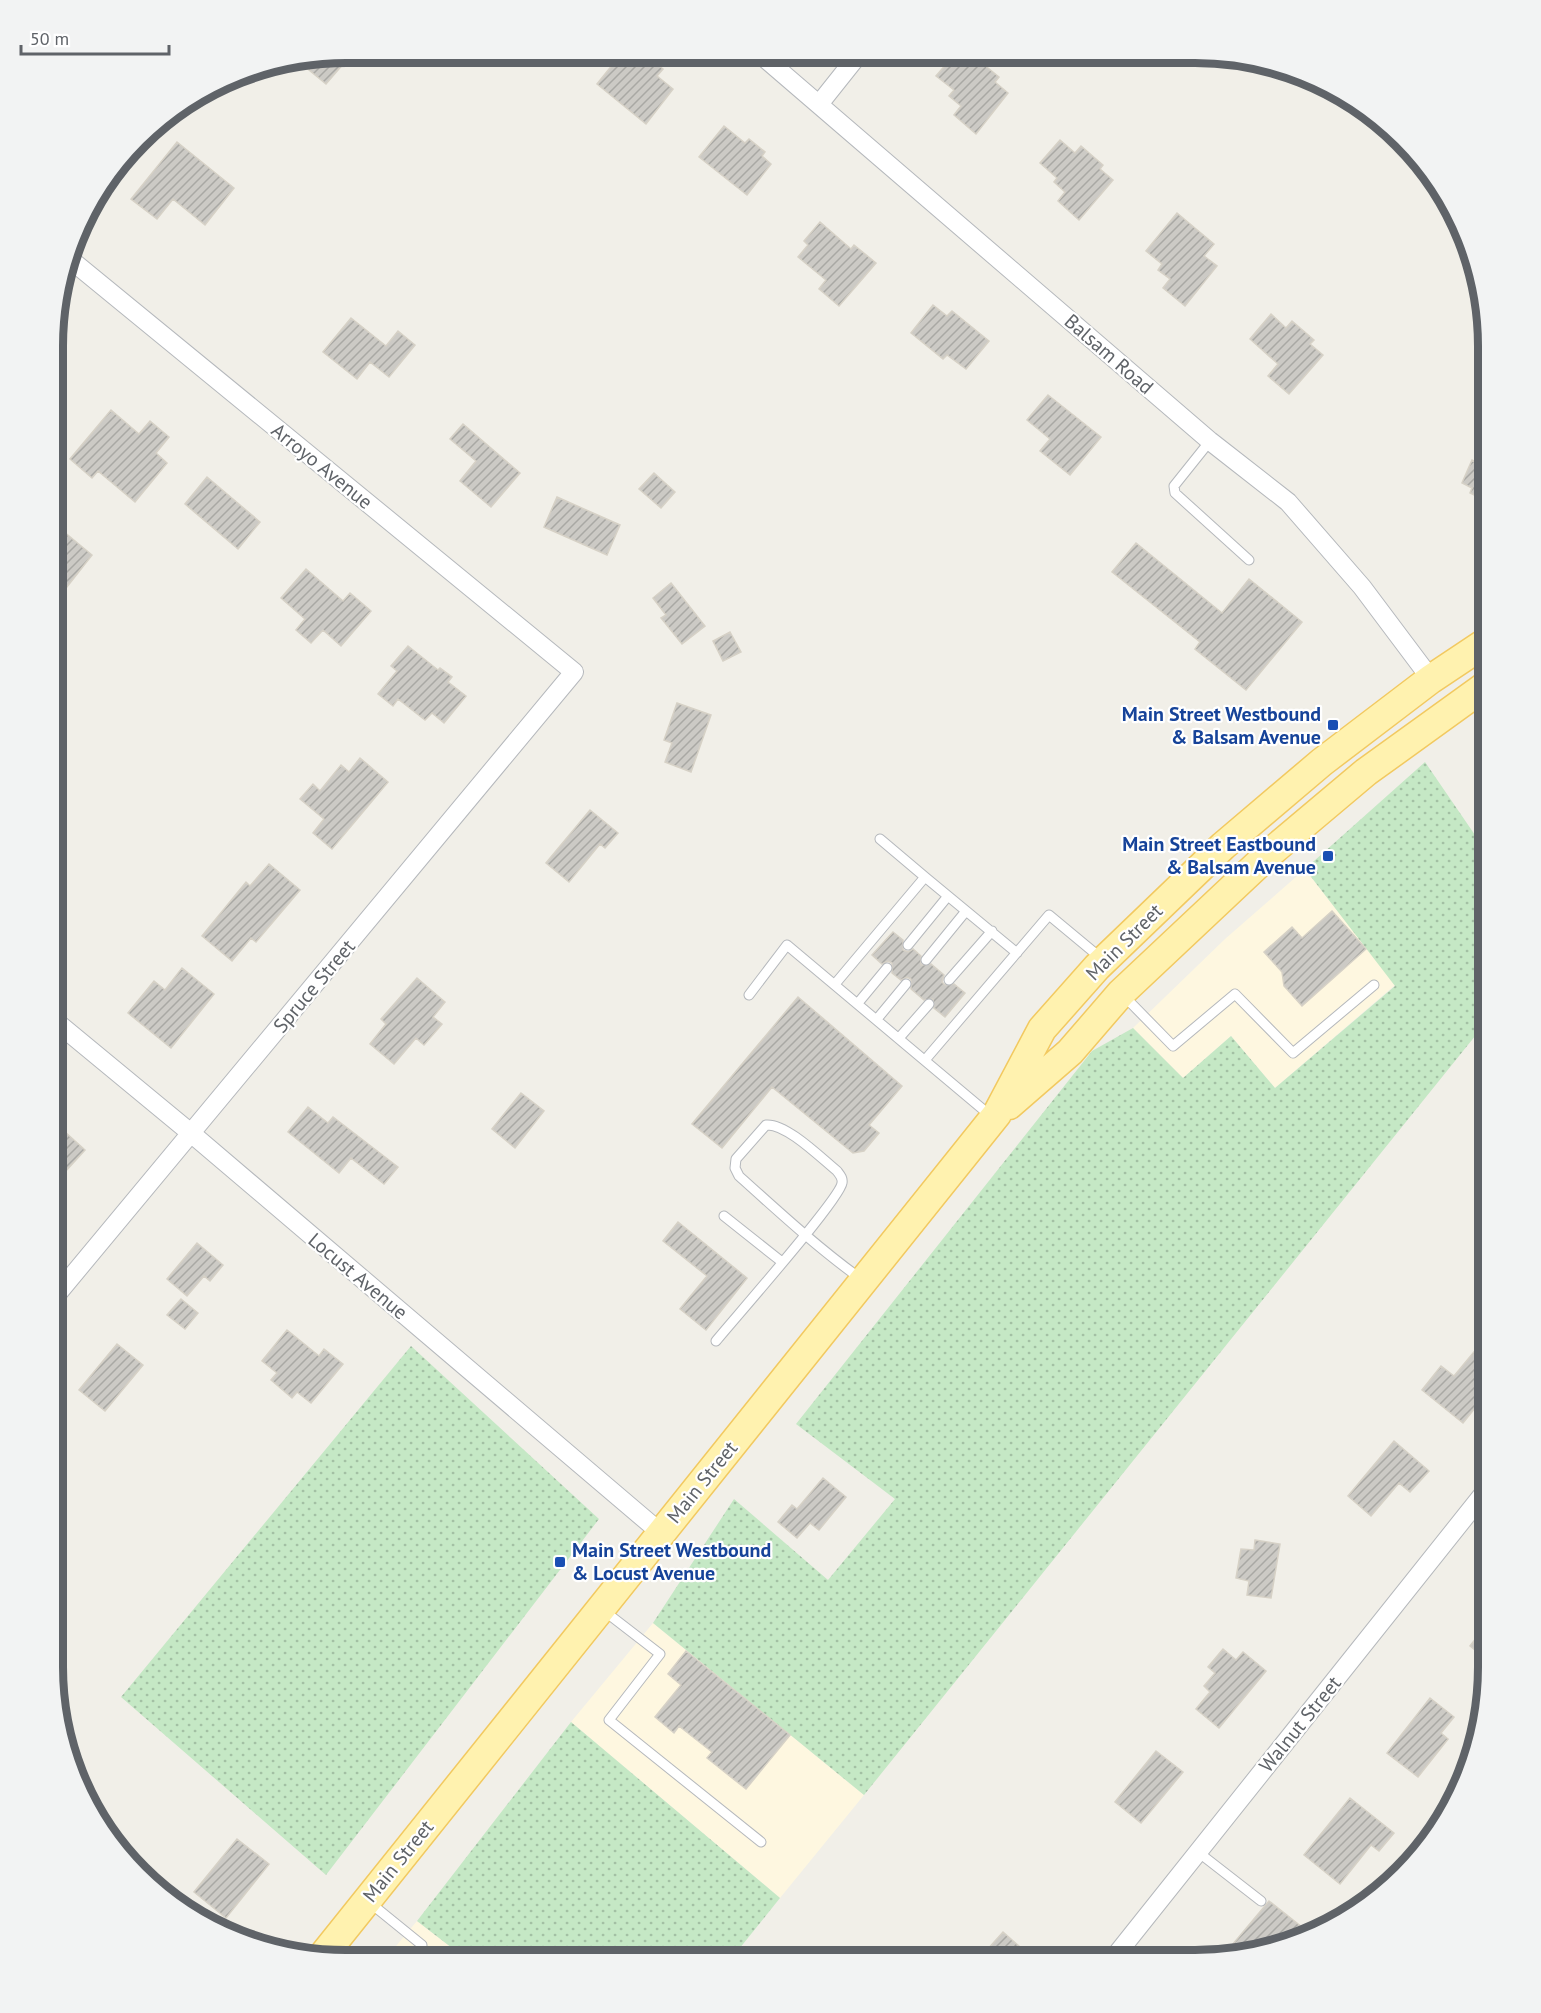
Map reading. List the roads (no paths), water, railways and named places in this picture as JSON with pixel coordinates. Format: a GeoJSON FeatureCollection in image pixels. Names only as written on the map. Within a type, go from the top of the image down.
{"type":"FeatureCollection","features":[{"type":"Feature","properties":{"kind":"main road","name":"Main Street"},"geometry":{"type":"LineString","coordinates":[[328,1949],[993,1118],[1042,1029],[1104,960],[1223,846],[1322,762],[1431,679],[1478,648]]}},
{"type":"Feature","properties":{"kind":"main road"},"geometry":{"type":"LineString","coordinates":[[1271,852],[1309,804],[1417,710],[1426,696],[1431,679]]}},
{"type":"Feature","properties":{"kind":"main road","name":"Main Street"},"geometry":{"type":"LineString","coordinates":[[993,1118],[1070,1052],[1121,993],[1271,852],[1366,772],[1478,691]]}},
{"type":"Feature","properties":{"kind":"street","name":"Balsam Road"},"geometry":{"type":"LineString","coordinates":[[771,63],[1210,441],[1288,502],[1362,587],[1431,679]]}},
{"type":"Feature","properties":{"kind":"street"},"geometry":{"type":"LineString","coordinates":[[820,103],[852,63]]}},
{"type":"Feature","properties":{"kind":"street","name":"Arroyo Avenue"},"geometry":{"type":"LineString","coordinates":[[76,264],[574,672]]}},
{"type":"Feature","properties":{"kind":"street","name":"Spruce Street"},"geometry":{"type":"LineString","coordinates":[[63,1287],[574,672]]}},
{"type":"Feature","properties":{"kind":"street","name":"Locust Avenue"},"geometry":{"type":"LineString","coordinates":[[63,1027],[192,1134],[661,1533]]}},
{"type":"Feature","properties":{"kind":"street","name":"Walnut Street"},"geometry":{"type":"LineString","coordinates":[[1120,1950],[1478,1501]]}},
{"type":"Feature","properties":{"kind":"lane"},"geometry":{"type":"LineString","coordinates":[[1210,441],[1174,486],[1175,493],[1250,560]]}},
{"type":"Feature","properties":{"kind":"lane"},"geometry":{"type":"LineString","coordinates":[[880,838],[1017,952]]}},
{"type":"Feature","properties":{"kind":"lane"},"geometry":{"type":"LineString","coordinates":[[835,984],[925,877]]}},
{"type":"Feature","properties":{"kind":"lane"},"geometry":{"type":"LineString","coordinates":[[908,945],[948,896]]}},
{"type":"Feature","properties":{"kind":"lane"},"geometry":{"type":"LineString","coordinates":[[926,960],[966,911]]}},
{"type":"Feature","properties":{"kind":"lane"},"geometry":{"type":"LineString","coordinates":[[925,1060],[1049,915],[1104,960]]}},
{"type":"Feature","properties":{"kind":"lane"},"geometry":{"type":"LineString","coordinates":[[949,980],[992,931]]}},
{"type":"Feature","properties":{"kind":"lane"},"geometry":{"type":"LineString","coordinates":[[748,995],[787,945],[993,1118]]}},
{"type":"Feature","properties":{"kind":"lane"},"geometry":{"type":"LineString","coordinates":[[858,1003],[887,968]]}},
{"type":"Feature","properties":{"kind":"lane"},"geometry":{"type":"LineString","coordinates":[[877,1019],[906,984]]}},
{"type":"Feature","properties":{"kind":"lane"},"geometry":{"type":"LineString","coordinates":[[1121,993],[1173,1046],[1235,994],[1293,1053],[1374,985]]}},
{"type":"Feature","properties":{"kind":"lane"},"geometry":{"type":"LineString","coordinates":[[900,1038],[929,1004]]}},
{"type":"Feature","properties":{"kind":"lane"},"geometry":{"type":"LineString","coordinates":[[716,1341],[782,1262],[805,1234],[836,1196],[842,1184],[841,1176],[786,1131],[774,1124],[766,1125],[759,1130],[736,1159],[735,1168],[739,1176],[805,1234],[863,1281]]}},
{"type":"Feature","properties":{"kind":"lane"},"geometry":{"type":"LineString","coordinates":[[724,1216],[782,1262]]}},
{"type":"Feature","properties":{"kind":"lane"},"geometry":{"type":"LineString","coordinates":[[601,1608],[660,1654],[609,1720],[761,1842]]}},
{"type":"Feature","properties":{"kind":"lane"},"geometry":{"type":"LineString","coordinates":[[1198,1852],[1261,1901]]}},
{"type":"Feature","properties":{"kind":"lane"},"geometry":{"type":"LineString","coordinates":[[367,1900],[422,1945],[422,1950]]}},
{"type":"Feature","properties":{"kind":"place","name":"Main Street Westbound & Balsam Avenue"},"geometry":{"type":"Point","coordinates":[1333,725]}},
{"type":"Feature","properties":{"kind":"place","name":"Main Street Eastbound & Balsam Avenue"},"geometry":{"type":"Point","coordinates":[1328,856]}},
{"type":"Feature","properties":{"kind":"place","name":"Main Street Westbound & Locust Avenue"},"geometry":{"type":"Point","coordinates":[560,1562]}}]}
